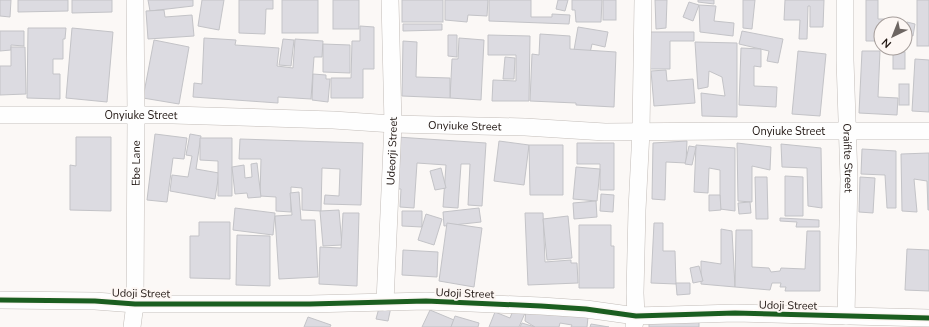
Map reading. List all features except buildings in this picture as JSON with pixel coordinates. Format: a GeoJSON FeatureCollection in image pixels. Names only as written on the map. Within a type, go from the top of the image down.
{"type":"FeatureCollection","features":[{"type":"Feature","properties":{"kind":"street","name":"Ebe Lane"},"geometry":{"type":"LineString","coordinates":[[132,327],[135,304],[135,0]]}},
{"type":"Feature","properties":{"kind":"street","name":"Udeorji Street"},"geometry":{"type":"LineString","coordinates":[[385,302],[393,124],[390,0]]}},
{"type":"Feature","properties":{"kind":"street"},"geometry":{"type":"LineString","coordinates":[[635,321],[637,210],[641,131],[643,0]]}},
{"type":"Feature","properties":{"kind":"street","name":"Oraifite Street"},"geometry":{"type":"LineString","coordinates":[[835,320],[849,179],[845,0]]}},
{"type":"Feature","properties":{"kind":"street","name":"Onyiuke Street"},"geometry":{"type":"LineString","coordinates":[[0,115],[136,115],[317,120],[393,124],[518,127],[605,132],[929,131]]}},
{"type":"Feature","properties":{"kind":"street","name":"Udoji Street"},"geometry":{"type":"LineString","coordinates":[[0,300],[95,301],[135,304],[310,304],[426,301],[586,309],[635,321],[735,313],[835,320],[929,318]]}},
{"type":"Feature","properties":{"kind":"cycle path"},"geometry":{"type":"LineString","coordinates":[[0,300],[95,301],[135,304],[310,304],[426,301],[586,309],[636,316],[735,313],[929,318]]}}]}
